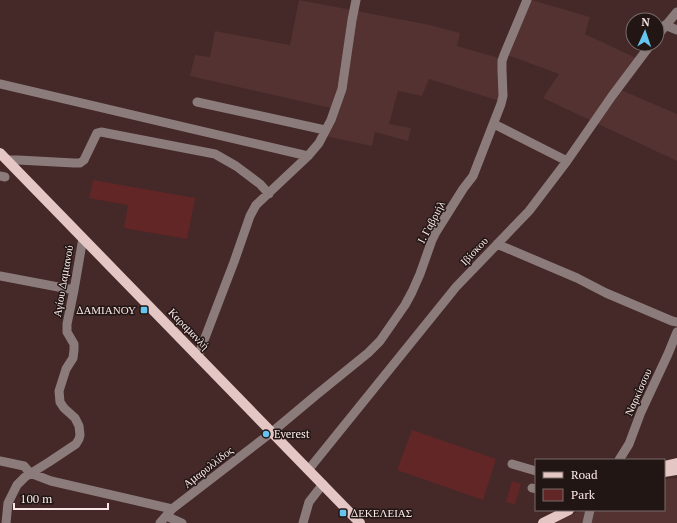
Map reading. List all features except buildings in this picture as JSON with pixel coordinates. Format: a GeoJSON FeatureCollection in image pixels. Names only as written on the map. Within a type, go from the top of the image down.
{"type":"FeatureCollection","features":[{"type":"Feature","properties":{"kind":"main road","name":"Καραμανλή"},"geometry":{"type":"LineString","coordinates":[[4,156],[360,523]]}},
{"type":"Feature","properties":{"kind":"main road"},"geometry":{"type":"LineString","coordinates":[[665,466],[677,462]]}},
{"type":"Feature","properties":{"kind":"main road"},"geometry":{"type":"LineString","coordinates":[[665,472],[677,470]]}},
{"type":"Feature","properties":{"kind":"main road"},"geometry":{"type":"LineString","coordinates":[[543,523],[567,511]]}},
{"type":"Feature","properties":{"kind":"street"},"geometry":{"type":"LineString","coordinates":[[198,356],[250,216],[256,205],[308,156],[319,143],[331,120],[342,89],[356,0]]}},
{"type":"Feature","properties":{"kind":"street","name":"Ι. Γαβριήλ"},"geometry":{"type":"LineString","coordinates":[[272,432],[368,353],[380,341],[405,305],[420,274],[432,240],[463,189],[473,176],[494,124],[503,96],[502,70],[504,55],[527,0]]}},
{"type":"Feature","properties":{"kind":"street"},"geometry":{"type":"LineString","coordinates":[[677,12],[665,25],[677,30]]}},
{"type":"Feature","properties":{"kind":"street","name":"Ιβίσκου"},"geometry":{"type":"LineString","coordinates":[[309,469],[456,287],[529,211],[567,161],[612,96],[645,52]]}},
{"type":"Feature","properties":{"kind":"street"},"geometry":{"type":"LineString","coordinates":[[0,84],[308,156]]}},
{"type":"Feature","properties":{"kind":"street"},"geometry":{"type":"LineString","coordinates":[[197,102],[325,130]]}},
{"type":"Feature","properties":{"kind":"street"},"geometry":{"type":"LineString","coordinates":[[494,124],[567,161]]}},
{"type":"Feature","properties":{"kind":"street"},"geometry":{"type":"LineString","coordinates":[[4,156],[18,160],[80,163],[84,160],[97,133],[101,132],[215,154],[236,166],[260,184],[269,194]]}},
{"type":"Feature","properties":{"kind":"street","name":"Αγίου Δαμιανού"},"geometry":{"type":"LineString","coordinates":[[6,523],[4,503],[17,486],[30,473],[76,444],[79,439],[79,426],[75,418],[60,402],[59,391],[66,369],[73,358],[74,344],[67,332],[67,324],[83,238]]}},
{"type":"Feature","properties":{"kind":"street"},"geometry":{"type":"LineString","coordinates":[[497,244],[577,278],[606,293],[677,322]]}},
{"type":"Feature","properties":{"kind":"street"},"geometry":{"type":"LineString","coordinates":[[0,276],[74,290]]}},
{"type":"Feature","properties":{"kind":"street","name":"Ναρκίσσου"},"geometry":{"type":"LineString","coordinates":[[620,459],[629,444],[641,412],[677,332]]}},
{"type":"Feature","properties":{"kind":"street","name":"Αμαρυλλίδος"},"geometry":{"type":"LineString","coordinates":[[163,520],[172,509],[272,432]]}},
{"type":"Feature","properties":{"kind":"street"},"geometry":{"type":"LineString","coordinates":[[0,461],[24,466],[30,473],[51,481],[172,509]]}},
{"type":"Feature","properties":{"kind":"street"},"geometry":{"type":"LineString","coordinates":[[512,464],[535,472]]}},
{"type":"Feature","properties":{"kind":"street"},"geometry":{"type":"LineString","coordinates":[[302,523],[309,502],[323,484]]}},
{"type":"Feature","properties":{"kind":"street"},"geometry":{"type":"LineString","coordinates":[[587,523],[590,511]]}},
{"type":"Feature","properties":{"kind":"street"},"geometry":{"type":"LineString","coordinates":[[163,520],[182,523]]}},
{"type":"Feature","properties":{"kind":"shaded area"},"geometry":{"type":"Polygon","coordinates":[[[299,0],[430,25],[460,33],[457,46],[506,60],[503,102],[429,79],[422,96],[398,91],[389,124],[411,128],[408,141],[375,132],[372,146],[321,135],[331,108],[190,76],[195,55],[210,57],[215,31],[290,45],[299,0]]]}},
{"type":"Feature","properties":{"kind":"shaded area"},"geometry":{"type":"Polygon","coordinates":[[[529,0],[590,17],[585,34],[636,58],[614,87],[677,114],[677,161],[543,98],[559,74],[507,55],[529,0]]]}},
{"type":"Feature","properties":{"kind":"shaded area"},"geometry":{"type":"Polygon","coordinates":[[[677,478],[677,523],[554,523],[580,511],[665,511],[665,479],[677,478]]]}},
{"type":"Feature","properties":{"kind":"green space"},"geometry":{"type":"Polygon","coordinates":[[[93,180],[195,198],[187,239],[124,228],[128,205],[89,198],[93,180]]]}},
{"type":"Feature","properties":{"kind":"green space"},"geometry":{"type":"Polygon","coordinates":[[[412,430],[496,459],[483,500],[397,470],[412,430]]]}},
{"type":"Feature","properties":{"kind":"green space"},"geometry":{"type":"Polygon","coordinates":[[[512,481],[521,484],[515,504],[506,502],[512,481]]]}},
{"type":"Feature","properties":{"kind":"place","name":"ΔΑΜΙΑΝΟΥ"},"geometry":{"type":"Point","coordinates":[144,310]}},
{"type":"Feature","properties":{"kind":"place","name":"Everest"},"geometry":{"type":"Point","coordinates":[266,434]}},
{"type":"Feature","properties":{"kind":"place","name":"ΔΕΚΕΛΕΙΑΣ"},"geometry":{"type":"Point","coordinates":[343,513]}}]}
